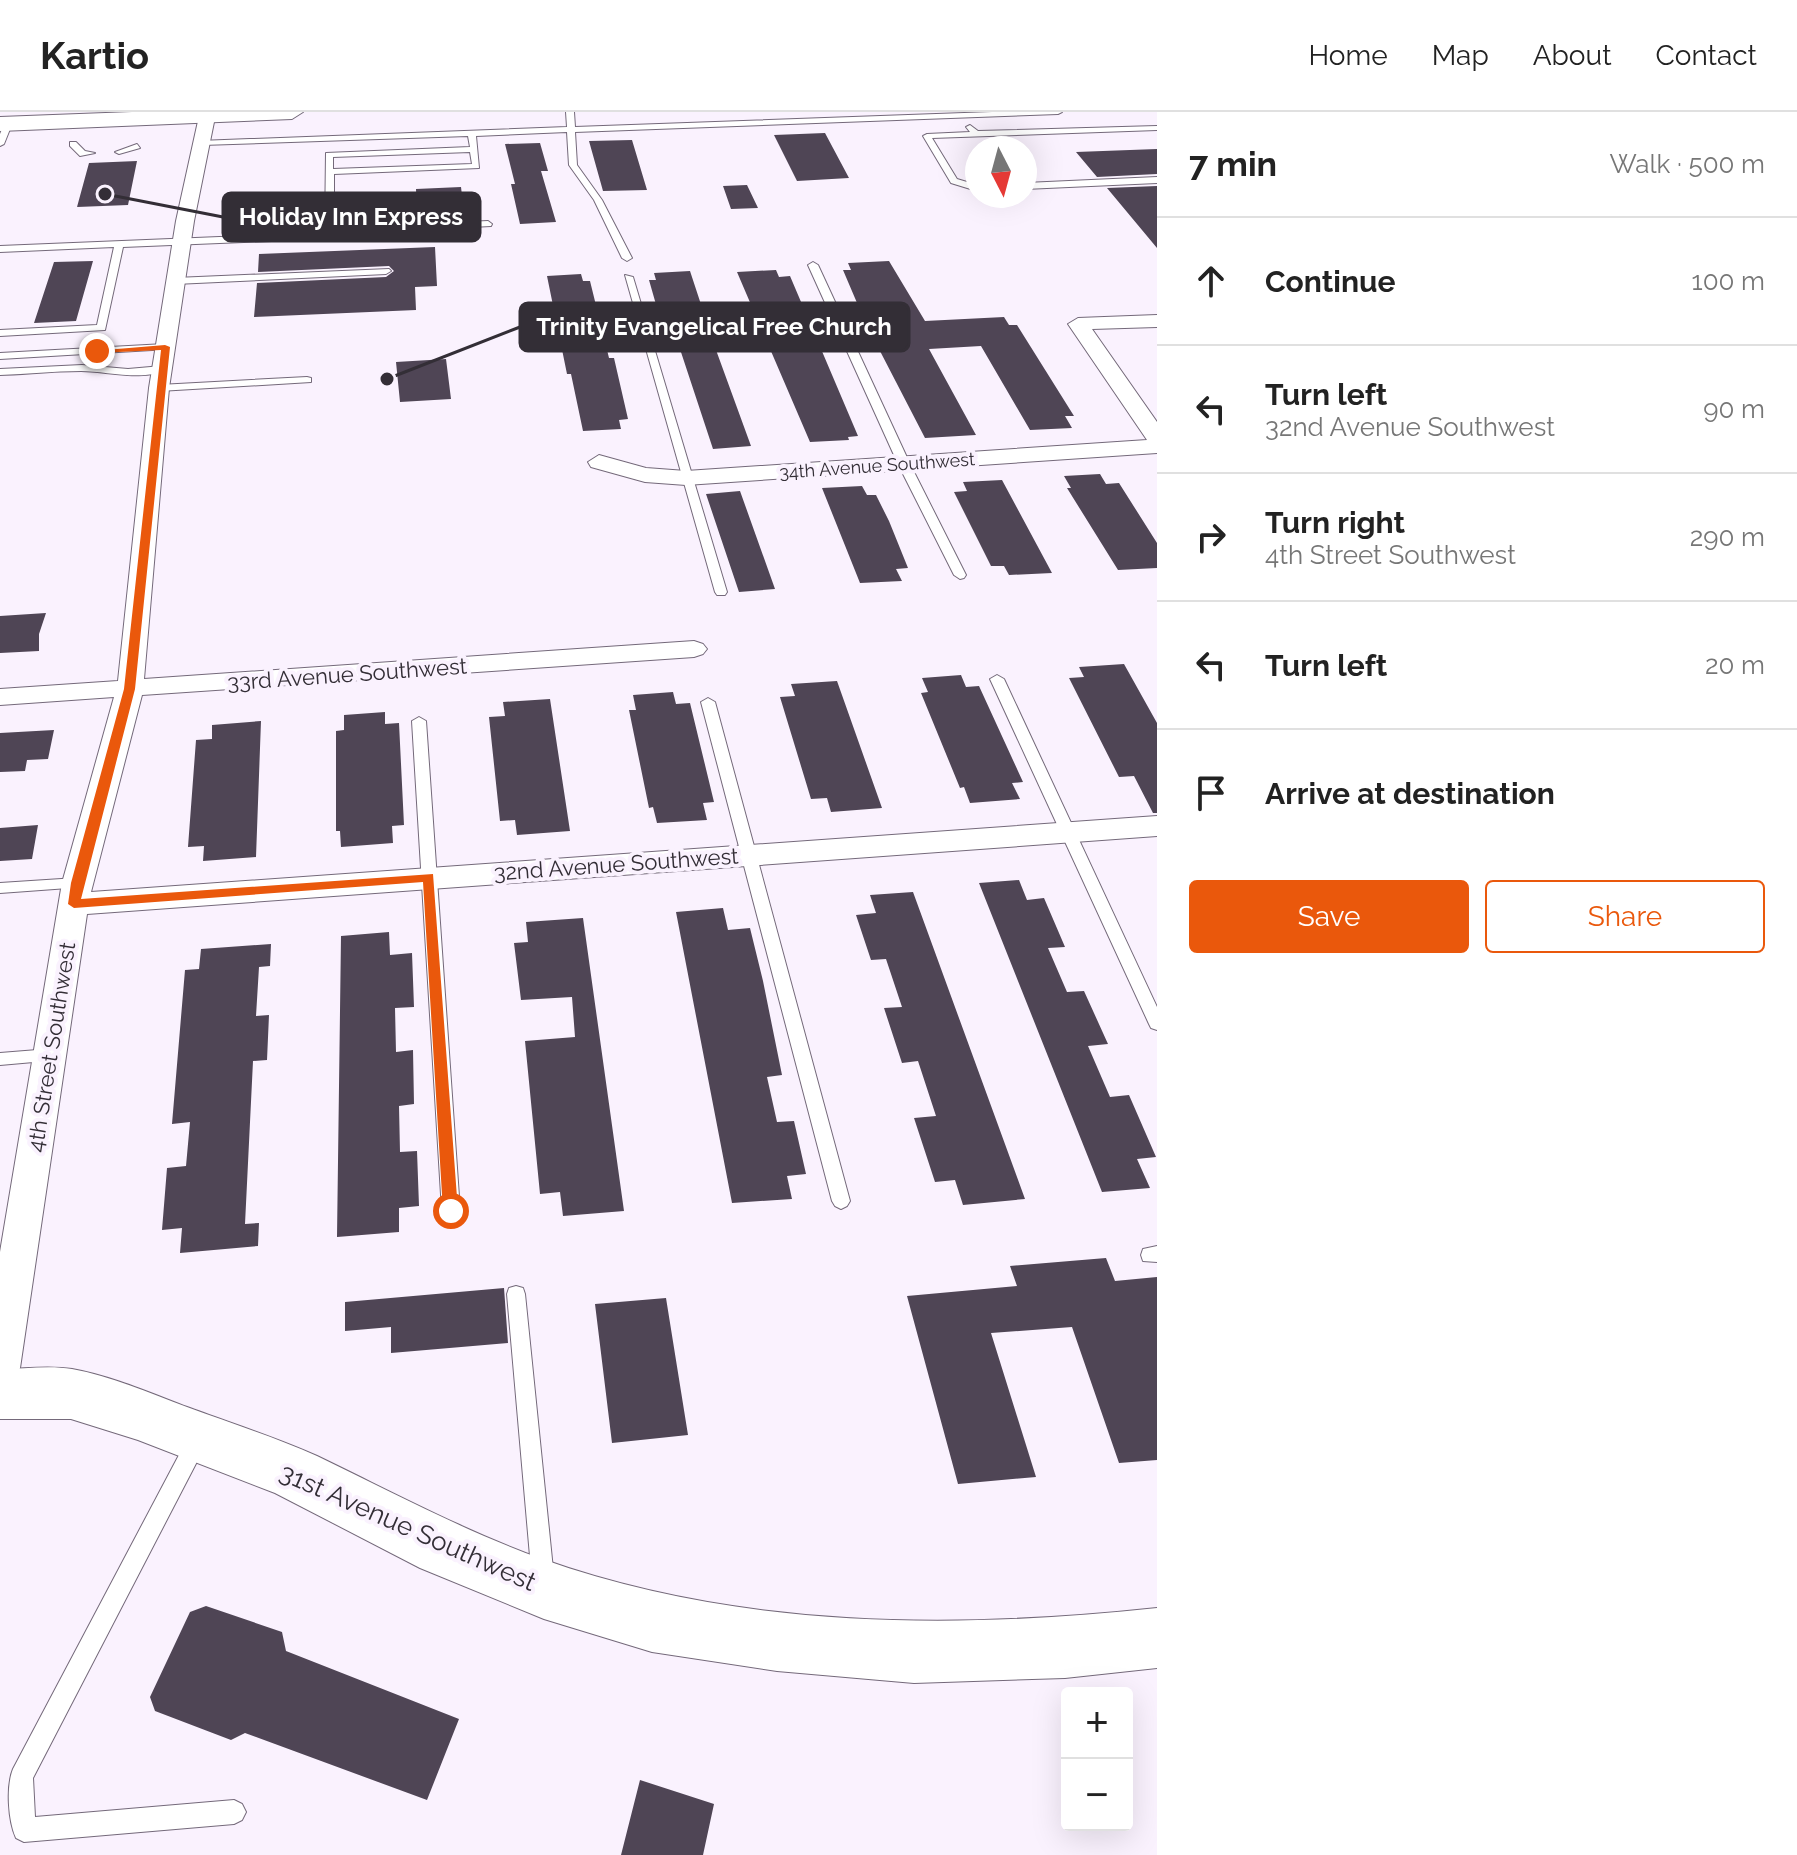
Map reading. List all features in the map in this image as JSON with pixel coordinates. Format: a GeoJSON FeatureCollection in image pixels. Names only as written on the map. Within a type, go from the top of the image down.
{"type":"FeatureCollection","features":[{"type":"Feature","properties":{"kind":"street"},"geometry":{"type":"LineString","coordinates":[[3,131],[208,114],[292,112]]}},
{"type":"Feature","properties":{"kind":"street","name":"4th Street Southwest"},"geometry":{"type":"LineString","coordinates":[[0,1368],[76,894],[130,689],[165,347],[208,114]]}},
{"type":"Feature","properties":{"kind":"street"},"geometry":{"type":"LineString","coordinates":[[1157,321],[1078,324],[1157,438]]}},
{"type":"Feature","properties":{"kind":"street","name":"34th Avenue Southwest"},"geometry":{"type":"LineString","coordinates":[[599,462],[645,475],[686,478],[1157,446]]}},
{"type":"Feature","properties":{"kind":"street","name":"33rd Avenue Southwest"},"geometry":{"type":"LineString","coordinates":[[0,697],[694,649]]}},
{"type":"Feature","properties":{"kind":"street","name":"32nd Avenue Southwest"},"geometry":{"type":"LineString","coordinates":[[76,894],[429,877],[1157,826]]}},
{"type":"Feature","properties":{"kind":"street","name":"31st Avenue Southwest"},"geometry":{"type":"LineString","coordinates":[[0,1394],[71,1394],[198,1438],[294,1474],[441,1548],[544,1589],[652,1622],[777,1641],[914,1652],[1065,1648],[1157,1638]]}},
{"type":"Feature","properties":{"kind":"lane"},"geometry":{"type":"LineString","coordinates":[[570,112],[573,165],[598,200],[627,258]]}},
{"type":"Feature","properties":{"kind":"lane"},"geometry":{"type":"LineString","coordinates":[[202,143],[1058,112]]}},
{"type":"Feature","properties":{"kind":"lane"},"geometry":{"type":"LineString","coordinates":[[962,116],[976,134]]}},
{"type":"Feature","properties":{"kind":"lane"},"geometry":{"type":"LineString","coordinates":[[965,184],[954,181],[927,136],[1157,128]]}},
{"type":"Feature","properties":{"kind":"lane"},"geometry":{"type":"LineString","coordinates":[[1084,140],[1098,137],[1106,130]]}},
{"type":"Feature","properties":{"kind":"lane"},"geometry":{"type":"LineString","coordinates":[[1019,132],[1053,141]]}},
{"type":"Feature","properties":{"kind":"lane"},"geometry":{"type":"LineString","coordinates":[[329,172],[476,166],[472,134]]}},
{"type":"Feature","properties":{"kind":"lane"},"geometry":{"type":"LineString","coordinates":[[73,144],[83,154],[91,153]]}},
{"type":"Feature","properties":{"kind":"lane"},"geometry":{"type":"LineString","coordinates":[[119,152],[137,146]]}},
{"type":"Feature","properties":{"kind":"lane"},"geometry":{"type":"LineString","coordinates":[[330,231],[329,155],[474,149]]}},
{"type":"Feature","properties":{"kind":"lane"},"geometry":{"type":"LineString","coordinates":[[1037,185],[1157,180]]}},
{"type":"Feature","properties":{"kind":"lane"},"geometry":{"type":"LineString","coordinates":[[1,251],[319,236],[330,231],[488,224]]}},
{"type":"Feature","properties":{"kind":"lane"},"geometry":{"type":"LineString","coordinates":[[97,351],[119,244]]}},
{"type":"Feature","properties":{"kind":"lane"},"geometry":{"type":"LineString","coordinates":[[813,265],[904,464],[960,575]]}},
{"type":"Feature","properties":{"kind":"lane"},"geometry":{"type":"LineString","coordinates":[[175,281],[386,271]]}},
{"type":"Feature","properties":{"kind":"lane"},"geometry":{"type":"LineString","coordinates":[[628,277],[721,592]]}},
{"type":"Feature","properties":{"kind":"lane"},"geometry":{"type":"LineString","coordinates":[[0,333],[101,328]]}},
{"type":"Feature","properties":{"kind":"lane"},"geometry":{"type":"LineString","coordinates":[[0,356],[165,347]]}},
{"type":"Feature","properties":{"kind":"lane"},"geometry":{"type":"LineString","coordinates":[[0,385],[2,372],[82,368],[161,379],[307,380]]}},
{"type":"Feature","properties":{"kind":"lane"},"geometry":{"type":"LineString","coordinates":[[997,679],[1157,1024]]}},
{"type":"Feature","properties":{"kind":"lane"},"geometry":{"type":"LineString","coordinates":[[708,702],[841,1201]]}},
{"type":"Feature","properties":{"kind":"lane"},"geometry":{"type":"LineString","coordinates":[[419,721],[451,1211]]}},
{"type":"Feature","properties":{"kind":"lane"},"geometry":{"type":"LineString","coordinates":[[0,888],[76,894]]}},
{"type":"Feature","properties":{"kind":"lane"},"geometry":{"type":"LineString","coordinates":[[0,1059],[50,1055]]}},
{"type":"Feature","properties":{"kind":"lane"},"geometry":{"type":"LineString","coordinates":[[516,1294],[544,1589]]}},
{"type":"Feature","properties":{"kind":"lane"},"geometry":{"type":"LineString","coordinates":[[198,1438],[21,1777],[24,1830],[234,1812]]}},
{"type":"Feature","properties":{"kind":"building"},"geometry":{"type":"Polygon","coordinates":[[[825,133],[849,178],[797,181],[774,135],[825,133]]]}},
{"type":"Feature","properties":{"kind":"building"},"geometry":{"type":"Polygon","coordinates":[[[632,140],[647,190],[603,191],[589,141],[632,140]]]}},
{"type":"Feature","properties":{"kind":"building"},"geometry":{"type":"Polygon","coordinates":[[[540,143],[548,171],[541,171],[556,222],[520,224],[511,184],[515,184],[505,144],[540,143]]]}},
{"type":"Feature","properties":{"kind":"building"},"geometry":{"type":"Polygon","coordinates":[[[1157,149],[1157,174],[1097,177],[1076,152],[1157,149]]]}},
{"type":"Feature","properties":{"kind":"building"},"geometry":{"type":"Polygon","coordinates":[[[137,161],[128,205],[77,207],[89,163],[137,161]]]}},
{"type":"Feature","properties":{"kind":"building"},"geometry":{"type":"Polygon","coordinates":[[[747,185],[758,208],[731,209],[723,186],[747,185]]]}},
{"type":"Feature","properties":{"kind":"building"},"geometry":{"type":"Polygon","coordinates":[[[1157,186],[1157,248],[1107,188],[1157,186]]]}},
{"type":"Feature","properties":{"kind":"building"},"geometry":{"type":"Polygon","coordinates":[[[461,187],[464,212],[417,215],[416,189],[461,187]]]}},
{"type":"Feature","properties":{"kind":"building"},"geometry":{"type":"Polygon","coordinates":[[[435,247],[437,286],[415,287],[416,310],[254,317],[257,283],[386,277],[394,271],[389,266],[258,272],[259,254],[435,247]]]}},
{"type":"Feature","properties":{"kind":"building"},"geometry":{"type":"Polygon","coordinates":[[[93,261],[76,321],[34,323],[54,262],[93,261]]]}},
{"type":"Feature","properties":{"kind":"building"},"geometry":{"type":"Polygon","coordinates":[[[889,261],[925,321],[1004,317],[1009,325],[1017,325],[1074,416],[1065,416],[1072,428],[1030,430],[981,346],[929,349],[976,435],[925,438],[866,324],[843,270],[851,270],[848,263],[889,261]]]}},
{"type":"Feature","properties":{"kind":"building"},"geometry":{"type":"Polygon","coordinates":[[[776,270],[779,277],[790,276],[858,436],[848,437],[849,440],[810,442],[737,272],[776,270]]]}},
{"type":"Feature","properties":{"kind":"building"},"geometry":{"type":"Polygon","coordinates":[[[690,271],[751,446],[713,449],[676,337],[673,337],[670,328],[663,329],[649,280],[656,280],[654,273],[690,271]]]}},
{"type":"Feature","properties":{"kind":"building"},"geometry":{"type":"Polygon","coordinates":[[[581,274],[583,281],[590,281],[609,358],[614,358],[628,419],[619,420],[621,429],[583,431],[571,374],[567,374],[547,276],[581,274]]]}},
{"type":"Feature","properties":{"kind":"building"},"geometry":{"type":"Polygon","coordinates":[[[446,359],[451,399],[400,402],[396,362],[446,359]]]}},
{"type":"Feature","properties":{"kind":"building"},"geometry":{"type":"Polygon","coordinates":[[[1100,474],[1106,484],[1119,483],[1157,543],[1157,568],[1118,570],[1067,488],[1071,488],[1064,476],[1100,474]]]}},
{"type":"Feature","properties":{"kind":"building"},"geometry":{"type":"Polygon","coordinates":[[[1002,480],[1052,573],[1009,575],[1004,566],[991,566],[954,492],[967,491],[963,482],[1002,480]]]}},
{"type":"Feature","properties":{"kind":"building"},"geometry":{"type":"Polygon","coordinates":[[[862,486],[867,495],[876,495],[889,521],[908,568],[896,569],[902,581],[860,583],[822,488],[862,486]]]}},
{"type":"Feature","properties":{"kind":"building"},"geometry":{"type":"Polygon","coordinates":[[[740,491],[775,589],[739,592],[706,494],[740,491]]]}},
{"type":"Feature","properties":{"kind":"building"},"geometry":{"type":"Polygon","coordinates":[[[46,613],[39,634],[39,651],[0,653],[0,616],[46,613]]]}},
{"type":"Feature","properties":{"kind":"building"},"geometry":{"type":"Polygon","coordinates":[[[1124,664],[1157,723],[1157,813],[1153,813],[1134,776],[1119,777],[1069,678],[1084,677],[1079,667],[1124,664]]]}},
{"type":"Feature","properties":{"kind":"building"},"geometry":{"type":"Polygon","coordinates":[[[961,675],[966,687],[979,686],[1023,782],[1012,783],[1020,799],[970,803],[964,787],[960,788],[921,693],[928,692],[922,678],[961,675]]]}},
{"type":"Feature","properties":{"kind":"building"},"geometry":{"type":"Polygon","coordinates":[[[837,681],[882,808],[831,812],[827,798],[811,799],[780,697],[795,696],[791,684],[837,681]]]}},
{"type":"Feature","properties":{"kind":"building"},"geometry":{"type":"Polygon","coordinates":[[[673,692],[676,704],[690,703],[714,802],[703,803],[707,820],[657,823],[653,807],[649,808],[629,710],[636,710],[633,695],[673,692]]]}},
{"type":"Feature","properties":{"kind":"building"},"geometry":{"type":"Polygon","coordinates":[[[550,699],[570,831],[517,835],[515,820],[500,821],[489,717],[505,716],[503,702],[550,699]]]}},
{"type":"Feature","properties":{"kind":"building"},"geometry":{"type":"Polygon","coordinates":[[[385,712],[385,724],[399,723],[404,825],[392,826],[393,843],[341,847],[340,831],[336,831],[336,731],[344,730],[344,715],[385,712]]]}},
{"type":"Feature","properties":{"kind":"building"},"geometry":{"type":"Polygon","coordinates":[[[261,721],[256,857],[203,861],[204,846],[188,847],[196,740],[212,739],[212,725],[261,721]]]}},
{"type":"Feature","properties":{"kind":"building"},"geometry":{"type":"Polygon","coordinates":[[[54,730],[48,759],[27,760],[25,771],[0,772],[0,733],[54,730]]]}},
{"type":"Feature","properties":{"kind":"building"},"geometry":{"type":"Polygon","coordinates":[[[38,825],[32,859],[0,861],[0,828],[38,825]]]}},
{"type":"Feature","properties":{"kind":"building"},"geometry":{"type":"Polygon","coordinates":[[[1019,880],[1027,900],[1044,898],[1065,947],[1048,948],[1067,992],[1084,991],[1108,1044],[1088,1046],[1110,1097],[1129,1095],[1156,1157],[1137,1159],[1150,1188],[1102,1192],[979,883],[1019,880]]]}},
{"type":"Feature","properties":{"kind":"building"},"geometry":{"type":"Polygon","coordinates":[[[913,892],[1025,1199],[963,1205],[955,1180],[935,1182],[914,1118],[936,1116],[918,1061],[902,1063],[884,1008],[902,1007],[886,959],[871,960],[856,915],[876,913],[870,895],[913,892]]]}},
{"type":"Feature","properties":{"kind":"building"},"geometry":{"type":"Polygon","coordinates":[[[723,908],[728,930],[750,928],[763,981],[782,1075],[767,1077],[777,1122],[794,1121],[806,1174],[787,1176],[792,1199],[732,1203],[676,912],[723,908]]]}},
{"type":"Feature","properties":{"kind":"building"},"geometry":{"type":"Polygon","coordinates":[[[583,918],[624,1211],[563,1216],[560,1192],[540,1194],[525,1041],[575,1037],[572,997],[521,1000],[514,943],[528,942],[526,922],[583,918]]]}},
{"type":"Feature","properties":{"kind":"building"},"geometry":{"type":"Polygon","coordinates":[[[389,932],[390,955],[412,953],[414,1007],[395,1008],[396,1052],[413,1050],[414,1104],[399,1106],[400,1152],[417,1151],[419,1206],[399,1208],[399,1232],[337,1237],[341,936],[389,932]]]}},
{"type":"Feature","properties":{"kind":"building"},"geometry":{"type":"Polygon","coordinates":[[[271,944],[270,966],[259,967],[256,1016],[269,1015],[267,1060],[253,1061],[245,1224],[259,1223],[258,1246],[180,1253],[182,1228],[162,1230],[167,1168],[186,1166],[190,1122],[172,1124],[185,970],[199,969],[201,949],[271,944]]]}},
{"type":"Feature","properties":{"kind":"building"},"geometry":{"type":"Polygon","coordinates":[[[1106,1258],[1115,1281],[1157,1277],[1157,1460],[1119,1463],[1072,1327],[991,1333],[1036,1477],[958,1484],[907,1296],[1017,1286],[1010,1266],[1106,1258]]]}},
{"type":"Feature","properties":{"kind":"building"},"geometry":{"type":"Polygon","coordinates":[[[504,1288],[508,1343],[391,1353],[391,1327],[345,1331],[345,1302],[504,1288]]]}},
{"type":"Feature","properties":{"kind":"building"},"geometry":{"type":"Polygon","coordinates":[[[666,1298],[688,1435],[612,1443],[595,1304],[666,1298]]]}},
{"type":"Feature","properties":{"kind":"building"},"geometry":{"type":"Polygon","coordinates":[[[206,1606],[282,1632],[286,1651],[459,1719],[427,1800],[245,1733],[231,1740],[155,1711],[150,1697],[190,1612],[206,1606]]]}},
{"type":"Feature","properties":{"kind":"building"},"geometry":{"type":"Polygon","coordinates":[[[640,1780],[714,1804],[703,1855],[621,1855],[640,1780]]]}},
{"type":"Feature","properties":{"kind":"place","name":"Holiday Inn Express"},"geometry":{"type":"Point","coordinates":[105,194]}},
{"type":"Feature","properties":{"kind":"place","name":"Trinity Evangelical Free Church"},"geometry":{"type":"Point","coordinates":[387,379]}},
{"type":"Feature","properties":{"kind":"route"},"geometry":{"type":"LineString","coordinates":[[97,351],[165,347],[130,689],[74,904],[429,877],[451,1211]]}}]}
